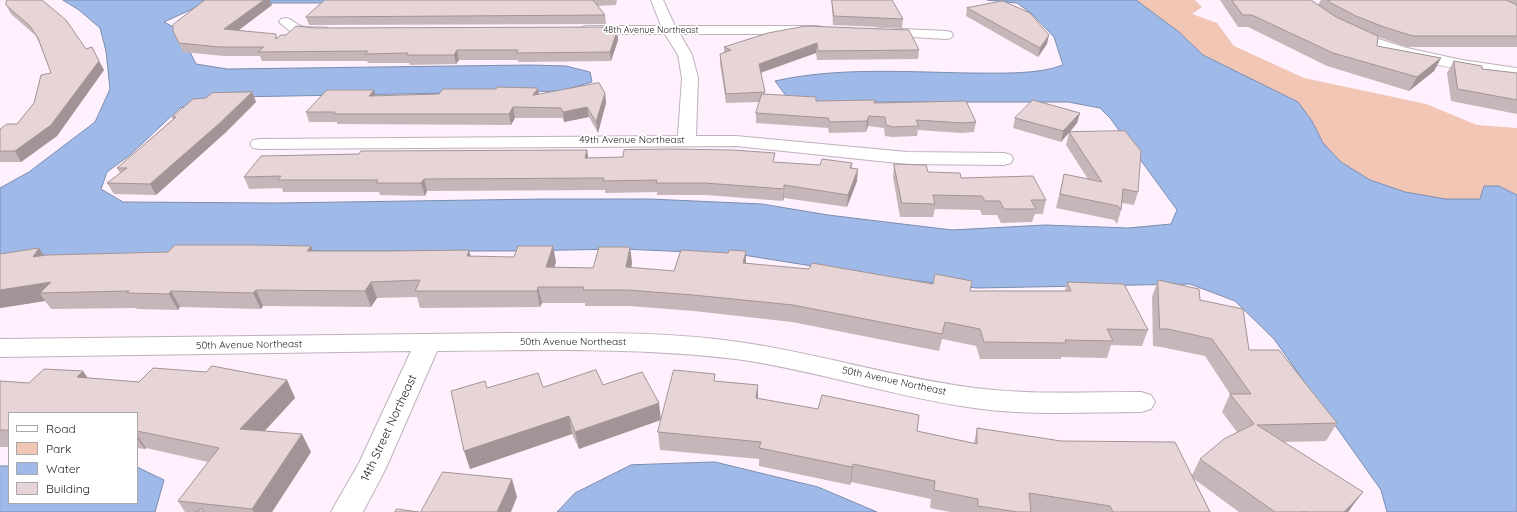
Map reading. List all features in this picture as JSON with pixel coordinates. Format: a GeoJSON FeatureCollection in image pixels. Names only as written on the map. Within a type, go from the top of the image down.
{"type":"FeatureCollection","features":[{"type":"Feature","properties":{"kind":"street"},"geometry":{"type":"LineString","coordinates":[[657,0],[670,30],[684,55],[690,78],[687,140]]}},
{"type":"Feature","properties":{"kind":"street"},"geometry":{"type":"LineString","coordinates":[[1301,0],[1310,9],[1330,23],[1397,50],[1441,61],[1517,74]]}},
{"type":"Feature","properties":{"kind":"street"},"geometry":{"type":"LineString","coordinates":[[286,22],[297,30],[335,31]]}},
{"type":"Feature","properties":{"kind":"street","name":"48th Avenue Northeast"},"geometry":{"type":"LineString","coordinates":[[574,30],[832,30]]}},
{"type":"Feature","properties":{"kind":"street"},"geometry":{"type":"LineString","coordinates":[[870,32],[946,35]]}},
{"type":"Feature","properties":{"kind":"street","name":"49th Avenue Northeast"},"geometry":{"type":"LineString","coordinates":[[259,144],[687,140],[744,141],[907,158],[1004,159]]}},
{"type":"Feature","properties":{"kind":"street","name":"50th Avenue Northeast"},"geometry":{"type":"LineString","coordinates":[[0,348],[428,343],[647,343],[707,347],[766,354],[924,389],[974,398],[1034,403],[1141,402]]}},
{"type":"Feature","properties":{"kind":"street","name":"14th Street Northeast"},"geometry":{"type":"LineString","coordinates":[[347,512],[371,468],[428,343]]}},
{"type":"Feature","properties":{"kind":"green space"},"geometry":{"type":"Polygon","coordinates":[[[1136,0],[1195,0],[1202,7],[1192,14],[1217,23],[1234,46],[1304,78],[1426,104],[1477,125],[1517,128],[1517,195],[1500,186],[1480,199],[1445,199],[1405,192],[1370,180],[1341,162],[1323,143],[1312,121],[1298,102],[1203,55],[1179,32],[1136,0]]]}},
{"type":"Feature","properties":{"kind":"water"},"geometry":{"type":"Polygon","coordinates":[[[63,0],[535,0],[405,3],[240,3],[197,7],[164,22],[179,30],[196,64],[227,69],[530,65],[566,66],[590,72],[592,82],[561,91],[235,97],[206,100],[180,108],[130,155],[107,172],[101,189],[123,202],[277,203],[649,199],[762,204],[828,215],[952,230],[1045,225],[1128,228],[1171,224],[1177,210],[1110,118],[1100,108],[1068,102],[821,102],[787,97],[775,81],[847,72],[896,71],[1004,73],[1030,72],[1053,68],[1063,65],[1054,37],[1032,14],[1017,3],[987,0],[1136,0],[1179,32],[1203,55],[1298,102],[1312,121],[1323,143],[1341,162],[1370,180],[1405,192],[1445,199],[1480,199],[1484,186],[1499,186],[1517,195],[1517,512],[1387,512],[1381,490],[1274,339],[1235,301],[1190,284],[977,288],[868,275],[737,254],[622,249],[512,251],[200,251],[0,264],[0,188],[29,172],[95,122],[110,89],[106,51],[100,28],[79,10],[63,0]]]}},
{"type":"Feature","properties":{"kind":"water"},"geometry":{"type":"Polygon","coordinates":[[[715,462],[818,487],[877,512],[557,512],[575,493],[631,465],[715,462]]]}},
{"type":"Feature","properties":{"kind":"water"},"geometry":{"type":"Polygon","coordinates":[[[0,466],[8,466],[8,504],[138,504],[138,467],[164,480],[155,512],[0,512],[0,466]]]}},
{"type":"Feature","properties":{"kind":"building"},"geometry":{"type":"Polygon","coordinates":[[[7,0],[42,0],[66,20],[86,49],[92,47],[99,61],[51,125],[15,151],[0,151],[0,129],[7,124],[17,124],[34,103],[41,75],[51,73],[38,38],[30,26],[6,5],[7,0]]]}},
{"type":"Feature","properties":{"kind":"building"},"geometry":{"type":"Polygon","coordinates":[[[205,0],[264,0],[224,29],[276,34],[276,39],[281,35],[286,35],[296,26],[316,28],[614,27],[617,31],[610,52],[516,53],[518,50],[457,50],[454,55],[407,55],[408,53],[365,54],[368,51],[258,52],[264,47],[220,47],[179,43],[173,31],[173,25],[205,0]]]}},
{"type":"Feature","properties":{"kind":"building"},"geometry":{"type":"Polygon","coordinates":[[[325,0],[593,0],[605,15],[306,17],[325,0]]]}},
{"type":"Feature","properties":{"kind":"building"},"geometry":{"type":"Polygon","coordinates":[[[832,0],[892,0],[903,19],[834,16],[832,0]]]}},
{"type":"Feature","properties":{"kind":"building"},"geometry":{"type":"Polygon","coordinates":[[[1232,0],[1311,0],[1336,17],[1378,36],[1377,46],[1441,58],[1417,77],[1333,53],[1252,15],[1243,15],[1232,0]]]}},
{"type":"Feature","properties":{"kind":"building"},"geometry":{"type":"Polygon","coordinates":[[[1328,0],[1506,0],[1517,5],[1517,36],[1413,36],[1356,16],[1328,0]]]}},
{"type":"Feature","properties":{"kind":"building"},"geometry":{"type":"Polygon","coordinates":[[[1003,1],[1030,13],[1049,35],[1040,48],[967,8],[1003,1]]]}},
{"type":"Feature","properties":{"kind":"building"},"geometry":{"type":"Polygon","coordinates":[[[806,26],[909,30],[919,50],[818,51],[817,43],[759,64],[765,92],[726,94],[720,54],[731,50],[724,47],[768,33],[806,26]]]}},
{"type":"Feature","properties":{"kind":"building"},"geometry":{"type":"Polygon","coordinates":[[[1454,61],[1482,66],[1482,69],[1517,73],[1517,100],[1458,89],[1454,61]]]}},
{"type":"Feature","properties":{"kind":"building"},"geometry":{"type":"Polygon","coordinates":[[[599,83],[605,93],[596,122],[587,107],[563,112],[561,108],[513,107],[509,114],[334,114],[335,112],[306,112],[327,90],[374,90],[369,96],[439,94],[443,89],[496,89],[497,87],[538,88],[533,95],[599,83]]]}},
{"type":"Feature","properties":{"kind":"building"},"geometry":{"type":"Polygon","coordinates":[[[252,92],[221,122],[150,184],[107,183],[127,168],[117,168],[176,117],[172,117],[193,99],[206,98],[212,93],[252,92]]]}},
{"type":"Feature","properties":{"kind":"building"},"geometry":{"type":"Polygon","coordinates":[[[762,94],[816,97],[816,101],[875,100],[874,103],[966,101],[976,122],[963,123],[916,120],[919,126],[893,127],[886,125],[885,117],[869,116],[867,121],[830,122],[828,118],[756,113],[762,94]]]}},
{"type":"Feature","properties":{"kind":"building"},"geometry":{"type":"Polygon","coordinates":[[[1033,100],[1080,113],[1063,131],[1015,118],[1033,100]]]}},
{"type":"Feature","properties":{"kind":"building"},"geometry":{"type":"Polygon","coordinates":[[[1125,131],[1141,151],[1138,192],[1123,189],[1121,210],[1118,206],[1060,194],[1064,174],[1102,182],[1069,132],[1125,131]]]}},
{"type":"Feature","properties":{"kind":"building"},"geometry":{"type":"Polygon","coordinates":[[[587,150],[585,158],[623,157],[624,150],[733,150],[775,153],[773,162],[820,165],[822,159],[852,163],[850,168],[858,169],[848,195],[784,185],[784,189],[705,183],[656,183],[657,180],[603,181],[604,178],[424,179],[421,183],[376,183],[378,180],[278,180],[281,176],[244,177],[261,156],[359,154],[361,151],[587,150]]]}},
{"type":"Feature","properties":{"kind":"building"},"geometry":{"type":"Polygon","coordinates":[[[894,164],[926,165],[928,172],[960,173],[961,178],[1033,176],[1046,200],[1031,200],[1036,209],[1004,209],[1000,201],[985,201],[982,196],[933,195],[935,204],[902,203],[894,164]]]}},
{"type":"Feature","properties":{"kind":"building"},"geometry":{"type":"Polygon","coordinates":[[[175,245],[311,246],[307,251],[469,250],[467,256],[514,257],[518,246],[553,246],[546,267],[593,268],[599,247],[630,247],[626,267],[674,271],[681,250],[728,253],[729,250],[746,251],[743,263],[809,269],[812,263],[933,284],[935,274],[972,281],[970,291],[1071,291],[1067,282],[1124,284],[1148,330],[1107,329],[1113,341],[1065,340],[1066,343],[984,342],[980,329],[945,322],[942,334],[793,305],[627,290],[583,290],[584,287],[538,287],[537,291],[415,291],[420,280],[371,282],[365,291],[256,290],[253,293],[171,291],[169,294],[127,293],[129,291],[40,293],[51,282],[0,290],[0,254],[39,248],[33,257],[46,255],[168,252],[175,245]]]}},
{"type":"Feature","properties":{"kind":"building"},"geometry":{"type":"Polygon","coordinates":[[[1158,280],[1199,289],[1200,300],[1243,309],[1249,350],[1279,350],[1337,423],[1257,425],[1363,492],[1344,512],[1275,512],[1200,459],[1224,439],[1254,424],[1230,394],[1251,394],[1212,339],[1168,329],[1160,329],[1158,280]]]}},
{"type":"Feature","properties":{"kind":"building"},"geometry":{"type":"Polygon","coordinates":[[[212,366],[287,380],[240,429],[302,434],[252,509],[178,501],[219,448],[138,431],[138,412],[8,412],[8,430],[0,430],[0,381],[29,383],[44,369],[83,371],[77,377],[139,382],[153,368],[206,372],[212,366]]]}},
{"type":"Feature","properties":{"kind":"building"},"geometry":{"type":"Polygon","coordinates":[[[596,370],[603,385],[642,372],[659,403],[575,432],[569,416],[464,451],[451,391],[485,381],[487,388],[538,373],[543,387],[596,370]]]}},
{"type":"Feature","properties":{"kind":"building"},"geometry":{"type":"Polygon","coordinates":[[[674,370],[715,374],[714,381],[758,385],[756,398],[818,409],[822,395],[919,415],[917,431],[977,444],[977,428],[1061,441],[1175,442],[1210,512],[1113,512],[1110,506],[1029,493],[1031,512],[1018,512],[978,506],[978,499],[934,490],[935,481],[853,464],[852,467],[759,448],[761,442],[658,432],[674,370]]]}},
{"type":"Feature","properties":{"kind":"building"},"geometry":{"type":"Polygon","coordinates":[[[443,472],[512,479],[497,512],[421,512],[443,472]]]}},
{"type":"Feature","properties":{"kind":"building"},"geometry":{"type":"Polygon","coordinates":[[[202,509],[204,512],[196,512],[202,509]]]}},
{"type":"Feature","properties":{"kind":"building"},"geometry":{"type":"Polygon","coordinates":[[[397,509],[419,512],[395,512],[397,509]]]}}]}
